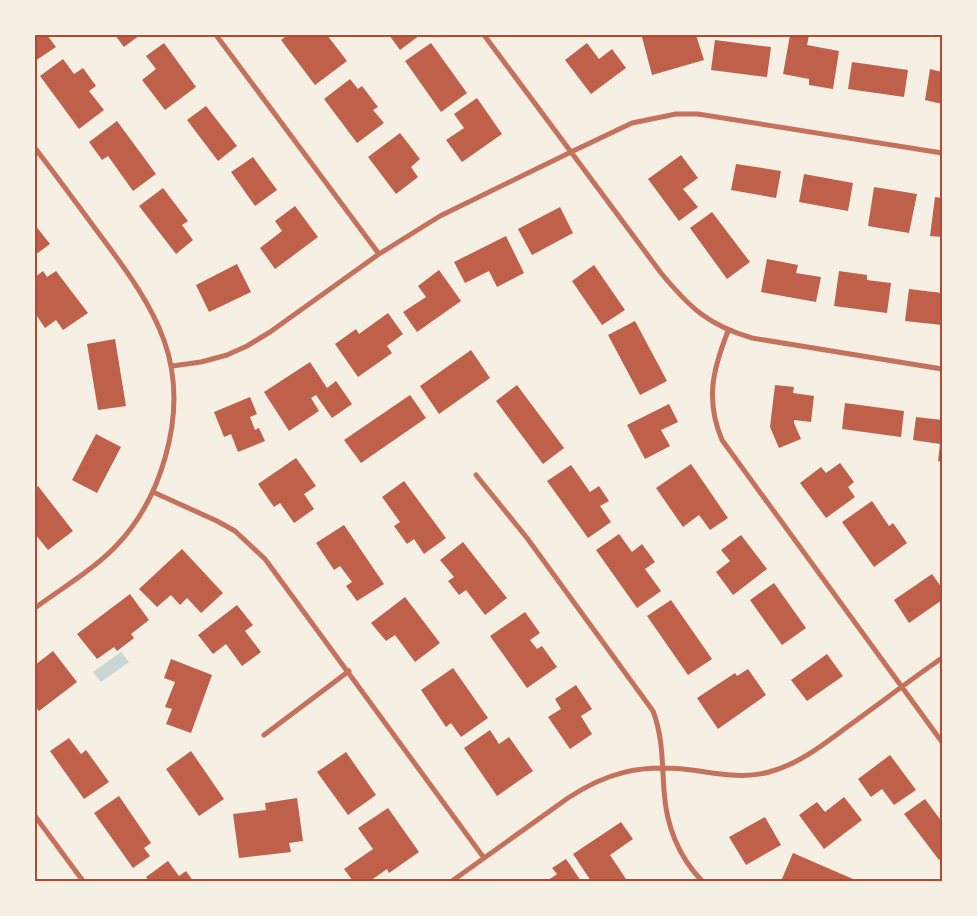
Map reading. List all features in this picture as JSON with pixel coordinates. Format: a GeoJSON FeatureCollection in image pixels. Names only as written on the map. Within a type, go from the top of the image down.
{"type":"FeatureCollection","features":[{"type":"Feature","properties":{"kind":"street"},"geometry":{"type":"LineString","coordinates":[[216,35],[379,254]]}},
{"type":"Feature","properties":{"kind":"street"},"geometry":{"type":"LineString","coordinates":[[484,35],[676,290],[709,321],[728,331],[752,338],[942,369]]}},
{"type":"Feature","properties":{"kind":"street"},"geometry":{"type":"LineString","coordinates":[[172,366],[227,356],[248,346],[379,254],[440,216],[632,123],[676,114],[698,114],[942,153]]}},
{"type":"Feature","properties":{"kind":"street"},"geometry":{"type":"LineString","coordinates":[[35,148],[135,283],[151,309],[172,366],[174,389],[172,430],[164,464],[153,492],[137,520],[107,555],[35,608]]}},
{"type":"Feature","properties":{"kind":"street"},"geometry":{"type":"LineString","coordinates":[[728,331],[715,369],[712,388],[712,408],[715,425],[722,440],[942,742]]}},
{"type":"Feature","properties":{"kind":"street"},"geometry":{"type":"LineString","coordinates":[[476,475],[527,538],[644,696],[653,711],[659,726],[667,817],[674,839],[684,858],[702,881]]}},
{"type":"Feature","properties":{"kind":"street"},"geometry":{"type":"LineString","coordinates":[[153,492],[217,521],[251,544],[277,574],[349,671],[484,858]]}},
{"type":"Feature","properties":{"kind":"street"},"geometry":{"type":"LineString","coordinates":[[452,881],[587,786],[618,773],[663,768],[735,776],[752,775],[784,768],[813,752],[942,658]]}},
{"type":"Feature","properties":{"kind":"street"},"geometry":{"type":"LineString","coordinates":[[264,735],[349,671]]}},
{"type":"Feature","properties":{"kind":"street"},"geometry":{"type":"LineString","coordinates":[[35,816],[82,881]]}},
{"type":"Feature","properties":{"kind":"shaded area"},"geometry":{"type":"Polygon","coordinates":[[[121,652],[129,662],[101,682],[93,672],[121,652]]]}},
{"type":"Feature","properties":{"kind":"building"},"geometry":{"type":"Polygon","coordinates":[[[35,35],[47,35],[56,47],[35,61],[35,35]]]}},
{"type":"Feature","properties":{"kind":"building"},"geometry":{"type":"Polygon","coordinates":[[[115,35],[140,35],[124,47],[115,35]]]}},
{"type":"Feature","properties":{"kind":"building"},"geometry":{"type":"Polygon","coordinates":[[[288,35],[327,35],[347,61],[315,85],[281,40],[288,35]]]}},
{"type":"Feature","properties":{"kind":"building"},"geometry":{"type":"Polygon","coordinates":[[[389,35],[420,35],[400,50],[389,35]]]}},
{"type":"Feature","properties":{"kind":"building"},"geometry":{"type":"Polygon","coordinates":[[[651,35],[696,35],[704,60],[652,75],[642,37],[651,35]]]}},
{"type":"Feature","properties":{"kind":"building"},"geometry":{"type":"Polygon","coordinates":[[[790,35],[809,35],[807,45],[839,51],[833,89],[809,85],[809,79],[783,74],[790,35]]]}},
{"type":"Feature","properties":{"kind":"building"},"geometry":{"type":"Polygon","coordinates":[[[715,40],[771,47],[767,77],[711,70],[715,40]]]}},
{"type":"Feature","properties":{"kind":"building"},"geometry":{"type":"Polygon","coordinates":[[[164,43],[196,87],[165,110],[142,80],[156,69],[146,56],[164,43]]]}},
{"type":"Feature","properties":{"kind":"building"},"geometry":{"type":"Polygon","coordinates":[[[431,43],[467,93],[441,112],[405,61],[431,43]]]}},
{"type":"Feature","properties":{"kind":"building"},"geometry":{"type":"Polygon","coordinates":[[[587,43],[599,59],[612,49],[626,68],[591,94],[565,60],[587,43]]]}},
{"type":"Feature","properties":{"kind":"building"},"geometry":{"type":"Polygon","coordinates":[[[63,59],[74,74],[83,68],[96,86],[89,91],[104,110],[79,129],[40,76],[63,59]]]}},
{"type":"Feature","properties":{"kind":"building"},"geometry":{"type":"Polygon","coordinates":[[[852,62],[908,70],[904,97],[848,89],[852,62]]]}},
{"type":"Feature","properties":{"kind":"building"},"geometry":{"type":"Polygon","coordinates":[[[930,69],[942,72],[942,104],[925,100],[930,69]]]}},
{"type":"Feature","properties":{"kind":"building"},"geometry":{"type":"Polygon","coordinates":[[[350,79],[358,89],[362,86],[378,107],[373,110],[384,123],[357,143],[324,99],[350,79]]]}},
{"type":"Feature","properties":{"kind":"building"},"geometry":{"type":"Polygon","coordinates":[[[477,98],[502,134],[462,162],[446,140],[464,128],[454,114],[477,98]]]}},
{"type":"Feature","properties":{"kind":"building"},"geometry":{"type":"Polygon","coordinates":[[[206,106],[237,146],[218,161],[187,120],[206,106]]]}},
{"type":"Feature","properties":{"kind":"building"},"geometry":{"type":"Polygon","coordinates":[[[117,121],[156,174],[133,191],[108,156],[102,160],[89,142],[117,121]]]}},
{"type":"Feature","properties":{"kind":"building"},"geometry":{"type":"Polygon","coordinates":[[[400,133],[420,159],[411,167],[418,177],[396,194],[368,157],[400,133]]]}},
{"type":"Feature","properties":{"kind":"building"},"geometry":{"type":"Polygon","coordinates":[[[681,155],[698,178],[683,189],[698,207],[679,221],[648,179],[681,155]]]}},
{"type":"Feature","properties":{"kind":"building"},"geometry":{"type":"Polygon","coordinates":[[[253,157],[277,190],[255,206],[231,172],[253,157]]]}},
{"type":"Feature","properties":{"kind":"building"},"geometry":{"type":"Polygon","coordinates":[[[736,164],[781,171],[776,198],[731,190],[736,164]]]}},
{"type":"Feature","properties":{"kind":"building"},"geometry":{"type":"Polygon","coordinates":[[[804,174],[853,183],[848,211],[799,202],[804,174]]]}},
{"type":"Feature","properties":{"kind":"building"},"geometry":{"type":"Polygon","coordinates":[[[874,187],[917,194],[909,233],[868,226],[874,187]]]}},
{"type":"Feature","properties":{"kind":"building"},"geometry":{"type":"Polygon","coordinates":[[[163,188],[188,221],[182,225],[193,240],[176,254],[139,206],[163,188]]]}},
{"type":"Feature","properties":{"kind":"building"},"geometry":{"type":"Polygon","coordinates":[[[935,197],[942,198],[942,237],[930,236],[935,197]]]}},
{"type":"Feature","properties":{"kind":"building"},"geometry":{"type":"Polygon","coordinates":[[[295,206],[318,237],[275,269],[260,248],[282,231],[275,221],[295,206]]]}},
{"type":"Feature","properties":{"kind":"building"},"geometry":{"type":"Polygon","coordinates":[[[560,207],[573,233],[532,255],[518,229],[560,207]]]}},
{"type":"Feature","properties":{"kind":"building"},"geometry":{"type":"Polygon","coordinates":[[[712,212],[750,262],[727,279],[690,228],[712,212]]]}},
{"type":"Feature","properties":{"kind":"building"},"geometry":{"type":"Polygon","coordinates":[[[35,225],[50,244],[35,255],[35,225]]]}},
{"type":"Feature","properties":{"kind":"building"},"geometry":{"type":"Polygon","coordinates":[[[506,236],[524,273],[497,287],[489,271],[465,283],[454,262],[506,236]]]}},
{"type":"Feature","properties":{"kind":"building"},"geometry":{"type":"Polygon","coordinates":[[[767,259],[798,265],[796,273],[821,277],[816,302],[761,292],[767,259]]]}},
{"type":"Feature","properties":{"kind":"building"},"geometry":{"type":"Polygon","coordinates":[[[237,264],[251,292],[209,312],[196,285],[237,264]]]}},
{"type":"Feature","properties":{"kind":"building"},"geometry":{"type":"Polygon","coordinates":[[[594,265],[625,310],[602,325],[572,281],[594,265]]]}},
{"type":"Feature","properties":{"kind":"building"},"geometry":{"type":"Polygon","coordinates":[[[439,270],[461,301],[417,332],[403,312],[426,297],[418,286],[439,270]]]}},
{"type":"Feature","properties":{"kind":"building"},"geometry":{"type":"Polygon","coordinates":[[[43,271],[47,277],[56,271],[88,313],[63,330],[56,320],[45,328],[35,313],[35,277],[43,271]]]}},
{"type":"Feature","properties":{"kind":"building"},"geometry":{"type":"Polygon","coordinates":[[[839,271],[867,275],[867,280],[891,283],[887,313],[834,306],[839,271]]]}},
{"type":"Feature","properties":{"kind":"building"},"geometry":{"type":"Polygon","coordinates":[[[909,289],[942,293],[942,325],[905,321],[909,289]]]}},
{"type":"Feature","properties":{"kind":"building"},"geometry":{"type":"Polygon","coordinates":[[[388,313],[403,334],[387,346],[392,353],[358,377],[335,344],[356,329],[359,334],[388,313]]]}},
{"type":"Feature","properties":{"kind":"building"},"geometry":{"type":"Polygon","coordinates":[[[635,321],[667,381],[640,395],[608,335],[635,321]]]}},
{"type":"Feature","properties":{"kind":"building"},"geometry":{"type":"Polygon","coordinates":[[[115,339],[126,406],[98,410],[87,344],[115,339]]]}},
{"type":"Feature","properties":{"kind":"building"},"geometry":{"type":"Polygon","coordinates":[[[471,350],[490,378],[439,414],[420,386],[471,350]]]}},
{"type":"Feature","properties":{"kind":"building"},"geometry":{"type":"Polygon","coordinates":[[[310,362],[327,388],[336,381],[352,404],[332,418],[316,395],[311,398],[319,411],[289,431],[264,392],[310,362]]]}},
{"type":"Feature","properties":{"kind":"building"},"geometry":{"type":"Polygon","coordinates":[[[517,385],[564,448],[543,464],[496,401],[517,385]]]}},
{"type":"Feature","properties":{"kind":"building"},"geometry":{"type":"Polygon","coordinates":[[[775,385],[794,387],[793,393],[814,396],[811,422],[794,420],[801,439],[779,448],[770,427],[775,385]]]}},
{"type":"Feature","properties":{"kind":"building"},"geometry":{"type":"Polygon","coordinates":[[[410,395],[426,418],[361,463],[344,440],[410,395]]]}},
{"type":"Feature","properties":{"kind":"building"},"geometry":{"type":"Polygon","coordinates":[[[250,397],[257,414],[250,417],[255,430],[259,428],[265,441],[238,452],[231,434],[224,437],[214,412],[250,397]]]}},
{"type":"Feature","properties":{"kind":"building"},"geometry":{"type":"Polygon","coordinates":[[[845,403],[904,411],[901,437],[842,429],[845,403]]]}},
{"type":"Feature","properties":{"kind":"building"},"geometry":{"type":"Polygon","coordinates":[[[669,404],[678,422],[661,430],[670,446],[645,459],[627,425],[669,404]]]}},
{"type":"Feature","properties":{"kind":"building"},"geometry":{"type":"Polygon","coordinates":[[[916,417],[942,420],[942,462],[938,461],[940,444],[913,440],[916,417]]]}},
{"type":"Feature","properties":{"kind":"building"},"geometry":{"type":"Polygon","coordinates":[[[96,434],[121,447],[97,493],[72,480],[96,434]]]}},
{"type":"Feature","properties":{"kind":"building"},"geometry":{"type":"Polygon","coordinates":[[[296,458],[316,486],[304,494],[314,509],[294,523],[280,503],[274,507],[258,484],[296,458]]]}},
{"type":"Feature","properties":{"kind":"building"},"geometry":{"type":"Polygon","coordinates":[[[840,463],[854,482],[848,487],[855,497],[826,518],[800,483],[821,467],[826,473],[840,463]]]}},
{"type":"Feature","properties":{"kind":"building"},"geometry":{"type":"Polygon","coordinates":[[[691,464],[728,518],[710,530],[699,515],[683,527],[656,488],[691,464]]]}},
{"type":"Feature","properties":{"kind":"building"},"geometry":{"type":"Polygon","coordinates":[[[571,465],[590,492],[599,486],[609,501],[600,506],[611,522],[588,538],[547,481],[571,465]]]}},
{"type":"Feature","properties":{"kind":"building"},"geometry":{"type":"Polygon","coordinates":[[[404,481],[446,538],[424,554],[414,539],[407,544],[394,526],[400,522],[382,497],[404,481]]]}},
{"type":"Feature","properties":{"kind":"building"},"geometry":{"type":"Polygon","coordinates":[[[38,486],[73,531],[48,550],[35,534],[35,488],[38,486]]]}},
{"type":"Feature","properties":{"kind":"building"},"geometry":{"type":"Polygon","coordinates":[[[872,501],[889,526],[893,523],[907,543],[874,567],[842,522],[872,501]]]}},
{"type":"Feature","properties":{"kind":"building"},"geometry":{"type":"Polygon","coordinates":[[[344,525],[384,584],[357,601],[346,586],[352,582],[340,566],[334,570],[316,543],[344,525]]]}},
{"type":"Feature","properties":{"kind":"building"},"geometry":{"type":"Polygon","coordinates":[[[619,534],[632,552],[642,544],[655,562],[645,569],[661,591],[637,608],[596,550],[619,534]]]}},
{"type":"Feature","properties":{"kind":"building"},"geometry":{"type":"Polygon","coordinates":[[[741,535],[767,569],[733,595],[716,572],[730,561],[721,550],[741,535]]]}},
{"type":"Feature","properties":{"kind":"building"},"geometry":{"type":"Polygon","coordinates":[[[463,542],[507,598],[485,615],[466,590],[459,595],[448,581],[454,577],[440,560],[463,542]]]}},
{"type":"Feature","properties":{"kind":"building"},"geometry":{"type":"Polygon","coordinates":[[[182,549],[223,593],[201,613],[187,598],[180,605],[171,595],[157,607],[139,589],[182,549]]]}},
{"type":"Feature","properties":{"kind":"building"},"geometry":{"type":"Polygon","coordinates":[[[932,574],[942,588],[942,600],[909,623],[894,600],[932,574]]]}},
{"type":"Feature","properties":{"kind":"building"},"geometry":{"type":"Polygon","coordinates":[[[774,583],[806,628],[782,645],[750,600],[774,583]]]}},
{"type":"Feature","properties":{"kind":"building"},"geometry":{"type":"Polygon","coordinates":[[[130,594],[149,620],[131,634],[134,638],[117,651],[114,647],[97,659],[77,634],[130,594]]]}},
{"type":"Feature","properties":{"kind":"building"},"geometry":{"type":"Polygon","coordinates":[[[405,597],[440,643],[415,662],[395,635],[386,641],[371,623],[405,597]]]}},
{"type":"Feature","properties":{"kind":"building"},"geometry":{"type":"Polygon","coordinates":[[[671,600],[712,659],[688,675],[647,616],[671,600]]]}},
{"type":"Feature","properties":{"kind":"building"},"geometry":{"type":"Polygon","coordinates":[[[237,605],[253,625],[245,631],[261,652],[242,666],[226,644],[213,654],[198,635],[237,605]]]}},
{"type":"Feature","properties":{"kind":"building"},"geometry":{"type":"Polygon","coordinates":[[[525,612],[540,633],[530,640],[537,649],[542,646],[557,667],[527,688],[490,636],[525,612]]]}},
{"type":"Feature","properties":{"kind":"building"},"geometry":{"type":"Polygon","coordinates":[[[53,651],[77,682],[39,711],[35,706],[35,665],[53,651]]]}},
{"type":"Feature","properties":{"kind":"building"},"geometry":{"type":"Polygon","coordinates":[[[827,654],[843,676],[807,701],[791,680],[827,654]]]}},
{"type":"Feature","properties":{"kind":"building"},"geometry":{"type":"Polygon","coordinates":[[[171,659],[212,675],[191,733],[166,724],[172,709],[165,707],[175,682],[164,678],[171,659]]]}},
{"type":"Feature","properties":{"kind":"building"},"geometry":{"type":"Polygon","coordinates":[[[453,668],[488,718],[461,737],[451,723],[446,727],[421,690],[453,668]]]}},
{"type":"Feature","properties":{"kind":"building"},"geometry":{"type":"Polygon","coordinates":[[[748,669],[766,695],[718,729],[697,698],[735,673],[737,676],[748,669]]]}},
{"type":"Feature","properties":{"kind":"building"},"geometry":{"type":"Polygon","coordinates":[[[576,685],[592,709],[581,716],[592,734],[570,749],[548,717],[561,709],[555,699],[576,685]]]}},
{"type":"Feature","properties":{"kind":"building"},"geometry":{"type":"Polygon","coordinates":[[[490,730],[499,744],[509,737],[533,771],[497,796],[464,748],[490,730]]]}},
{"type":"Feature","properties":{"kind":"building"},"geometry":{"type":"Polygon","coordinates":[[[69,738],[81,754],[86,750],[109,782],[84,799],[50,751],[69,738]]]}},
{"type":"Feature","properties":{"kind":"building"},"geometry":{"type":"Polygon","coordinates":[[[191,751],[224,799],[199,816],[166,769],[191,751]]]}},
{"type":"Feature","properties":{"kind":"building"},"geometry":{"type":"Polygon","coordinates":[[[346,752],[376,795],[348,815],[317,772],[346,752]]]}},
{"type":"Feature","properties":{"kind":"building"},"geometry":{"type":"Polygon","coordinates":[[[890,755],[916,790],[894,805],[882,789],[871,797],[858,779],[890,755]]]}},
{"type":"Feature","properties":{"kind":"building"},"geometry":{"type":"Polygon","coordinates":[[[119,796],[151,843],[144,848],[150,856],[133,868],[94,813],[119,796]]]}},
{"type":"Feature","properties":{"kind":"building"},"geometry":{"type":"Polygon","coordinates":[[[844,797],[862,820],[824,849],[799,815],[817,802],[825,812],[844,797]]]}},
{"type":"Feature","properties":{"kind":"building"},"geometry":{"type":"Polygon","coordinates":[[[297,798],[303,841],[289,843],[291,852],[239,858],[233,814],[266,810],[265,803],[297,798]]]}},
{"type":"Feature","properties":{"kind":"building"},"geometry":{"type":"Polygon","coordinates":[[[925,799],[942,822],[942,857],[939,860],[904,814],[925,799]]]}},
{"type":"Feature","properties":{"kind":"building"},"geometry":{"type":"Polygon","coordinates":[[[388,808],[419,852],[389,873],[387,869],[370,881],[353,881],[344,869],[373,849],[358,828],[388,808]]]}},
{"type":"Feature","properties":{"kind":"building"},"geometry":{"type":"Polygon","coordinates":[[[765,817],[781,845],[746,865],[729,837],[765,817]]]}},
{"type":"Feature","properties":{"kind":"building"},"geometry":{"type":"Polygon","coordinates":[[[621,822],[633,839],[610,855],[626,879],[622,881],[591,881],[573,854],[621,822]]]}},
{"type":"Feature","properties":{"kind":"building"},"geometry":{"type":"Polygon","coordinates":[[[793,853],[853,879],[852,881],[781,881],[793,853]]]}},
{"type":"Feature","properties":{"kind":"building"},"geometry":{"type":"Polygon","coordinates":[[[566,859],[581,881],[547,881],[557,874],[552,868],[566,859]]]}},
{"type":"Feature","properties":{"kind":"building"},"geometry":{"type":"Polygon","coordinates":[[[168,861],[179,876],[186,871],[193,881],[149,881],[146,877],[168,861]]]}}]}
